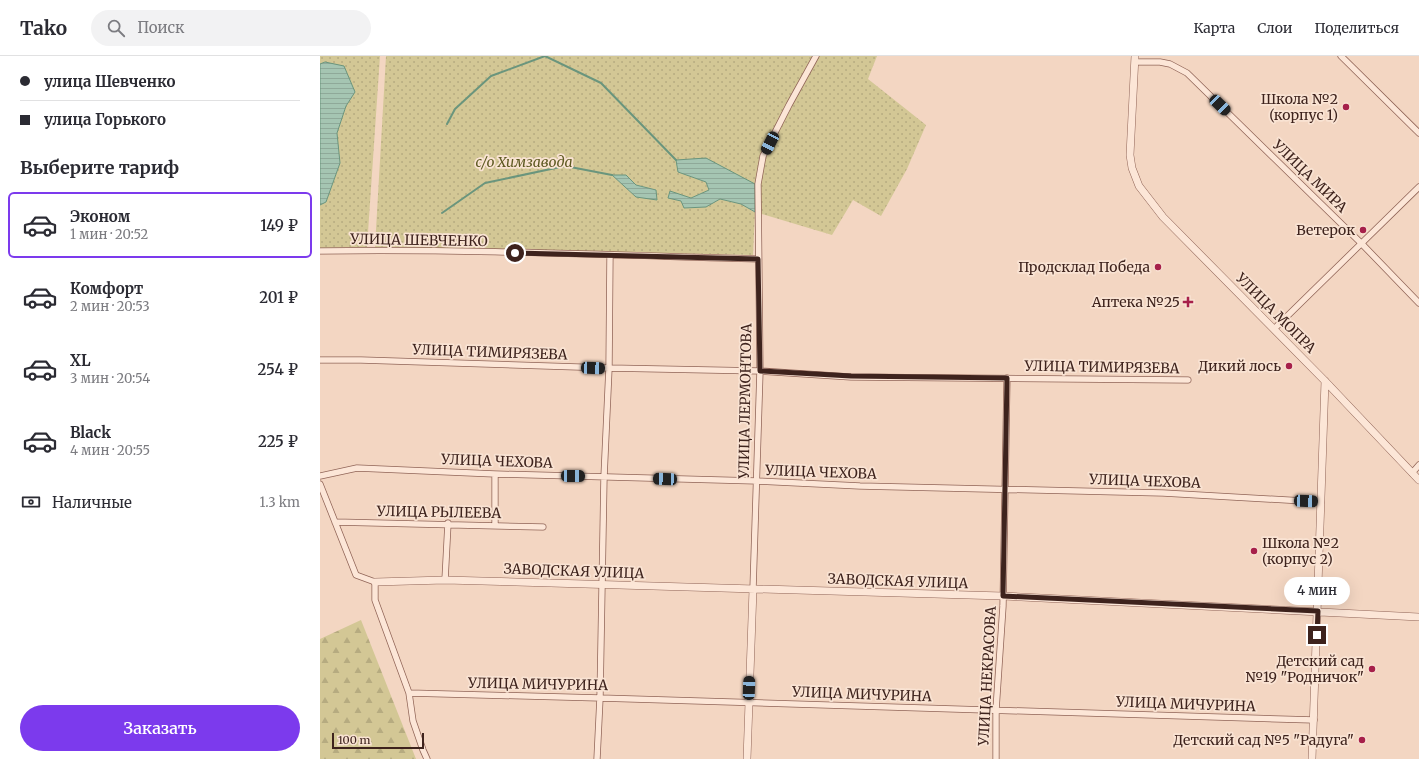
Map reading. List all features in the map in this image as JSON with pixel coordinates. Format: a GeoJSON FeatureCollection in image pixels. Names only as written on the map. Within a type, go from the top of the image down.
{"type":"FeatureCollection","features":[{"type":"Feature","properties":{"kind":"street","name":"УЛИЦА ЛЕРМОНТОВА"},"geometry":{"type":"LineString","coordinates":[[747,759],[760,371],[758,184],[763,156],[816,56]]}},
{"type":"Feature","properties":{"kind":"street"},"geometry":{"type":"LineString","coordinates":[[1341,56],[1419,133]]}},
{"type":"Feature","properties":{"kind":"street","name":"УЛИЦА МОПРА"},"geometry":{"type":"LineString","coordinates":[[1135,59],[1130,155],[1132,168],[1139,186],[1163,216],[1325,381],[1419,480]]}},
{"type":"Feature","properties":{"kind":"street","name":"УЛИЦА МИРА"},"geometry":{"type":"LineString","coordinates":[[1135,59],[1170,64],[1187,73],[1361,242],[1419,303]]}},
{"type":"Feature","properties":{"kind":"street"},"geometry":{"type":"LineString","coordinates":[[1274,329],[1361,242],[1419,187]]}},
{"type":"Feature","properties":{"kind":"street","name":"УЛИЦА ШЕВЧЕНКО"},"geometry":{"type":"LineString","coordinates":[[320,251],[379,250],[758,259]]}},
{"type":"Feature","properties":{"kind":"street"},"geometry":{"type":"LineString","coordinates":[[597,759],[600,698],[604,477],[609,368],[610,255]]}},
{"type":"Feature","properties":{"kind":"street","name":"УЛИЦА ТИМИРЯЗЕВА"},"geometry":{"type":"LineString","coordinates":[[320,360],[369,360],[609,368],[760,371],[851,376],[1188,380]]}},
{"type":"Feature","properties":{"kind":"street","name":"УЛИЦА НЕКРАСОВА"},"geometry":{"type":"LineString","coordinates":[[996,759],[996,710],[1003,596],[1007,378]]}},
{"type":"Feature","properties":{"kind":"street"},"geometry":{"type":"LineString","coordinates":[[1312,759],[1325,381]]}},
{"type":"Feature","properties":{"kind":"street"},"geometry":{"type":"LineString","coordinates":[[1412,473],[1419,465]]}},
{"type":"Feature","properties":{"kind":"street","name":"УЛИЦА ЧЕХОВА"},"geometry":{"type":"LineString","coordinates":[[320,476],[357,468],[860,486],[1163,493],[1321,502]]}},
{"type":"Feature","properties":{"kind":"street"},"geometry":{"type":"LineString","coordinates":[[495,474],[495,526]]}},
{"type":"Feature","properties":{"kind":"street"},"geometry":{"type":"LineString","coordinates":[[320,484],[356,575],[375,582],[375,600],[409,693],[413,721],[427,759]]}},
{"type":"Feature","properties":{"kind":"street","name":"УЛИЦА РЫЛЕЕВА"},"geometry":{"type":"LineString","coordinates":[[335,522],[543,527]]}},
{"type":"Feature","properties":{"kind":"street"},"geometry":{"type":"LineString","coordinates":[[445,580],[448,524]]}},
{"type":"Feature","properties":{"kind":"street","name":"ЗАВОДСКАЯ УЛИЦА"},"geometry":{"type":"LineString","coordinates":[[375,582],[445,580],[1003,596],[1419,617]]}},
{"type":"Feature","properties":{"kind":"street","name":"УЛИЦА МИЧУРИНА"},"geometry":{"type":"LineString","coordinates":[[409,693],[1314,720]]}},
{"type":"Feature","properties":{"kind":"green space"},"geometry":{"type":"Polygon","coordinates":[[[320,56],[380,56],[367,247],[320,248],[320,205],[326,202],[340,163],[337,133],[346,106],[355,92],[325,62],[320,64],[320,56]]]}},
{"type":"Feature","properties":{"kind":"green space","name":"с/о Химзавода"},"geometry":{"type":"Polygon","coordinates":[[[386,56],[877,56],[868,79],[926,125],[907,169],[881,216],[853,200],[832,235],[755,212],[753,255],[375,247],[386,56]],[[678,172],[706,182],[709,190],[681,201],[684,208],[706,207],[720,199],[741,204],[754,212],[755,184],[678,172]],[[612,175],[636,197],[656,190],[636,185],[625,175],[612,175]]]}},
{"type":"Feature","properties":{"kind":"green space"},"geometry":{"type":"Polygon","coordinates":[[[361,620],[416,759],[320,759],[320,639],[361,620]]]}},
{"type":"Feature","properties":{"kind":"shaded area"},"geometry":{"type":"Polygon","coordinates":[[[325,62],[344,66],[355,92],[346,106],[337,133],[340,163],[326,202],[320,205],[320,64],[325,62]]]}},
{"type":"Feature","properties":{"kind":"shaded area"},"geometry":{"type":"Polygon","coordinates":[[[706,158],[755,184],[755,212],[741,204],[720,199],[706,207],[684,208],[681,201],[668,198],[670,191],[691,198],[709,190],[706,182],[678,172],[676,160],[706,158]]]}},
{"type":"Feature","properties":{"kind":"shaded area"},"geometry":{"type":"Polygon","coordinates":[[[612,175],[626,175],[636,185],[656,190],[657,200],[636,197],[612,175]]]}},
{"type":"Feature","properties":{"kind":"waterway"},"geometry":{"type":"LineString","coordinates":[[447,124],[455,109],[491,76],[545,56],[601,83],[676,160]]}},
{"type":"Feature","properties":{"kind":"waterway"},"geometry":{"type":"LineString","coordinates":[[442,213],[485,183],[565,166],[612,175]]}},
{"type":"Feature","properties":{"kind":"place","name":"Школа №2 (корпус 1)"},"geometry":{"type":"Point","coordinates":[1346,107]}},
{"type":"Feature","properties":{"kind":"place","name":"Ветерок"},"geometry":{"type":"Point","coordinates":[1363,230]}},
{"type":"Feature","properties":{"kind":"place","name":"Продсклад Победа"},"geometry":{"type":"Point","coordinates":[1158,267]}},
{"type":"Feature","properties":{"kind":"place","name":"Аптека №25"},"geometry":{"type":"Point","coordinates":[1188,302]}},
{"type":"Feature","properties":{"kind":"place","name":"Дикий лось"},"geometry":{"type":"Point","coordinates":[1289,366]}},
{"type":"Feature","properties":{"kind":"place","name":"Школа №2 (корпус 2)"},"geometry":{"type":"Point","coordinates":[1254,551]}},
{"type":"Feature","properties":{"kind":"place","name":"Детский сад №19 \"Родничок\""},"geometry":{"type":"Point","coordinates":[1372,669]}},
{"type":"Feature","properties":{"kind":"place","name":"Детский сад №5 \"Радуга\""},"geometry":{"type":"Point","coordinates":[1362,740]}},
{"type":"Feature","properties":{"kind":"route"},"geometry":{"type":"LineString","coordinates":[[515,253],[758,259],[760,371],[851,376],[1007,378],[1003,596],[1318,611],[1317,635]]}}]}
